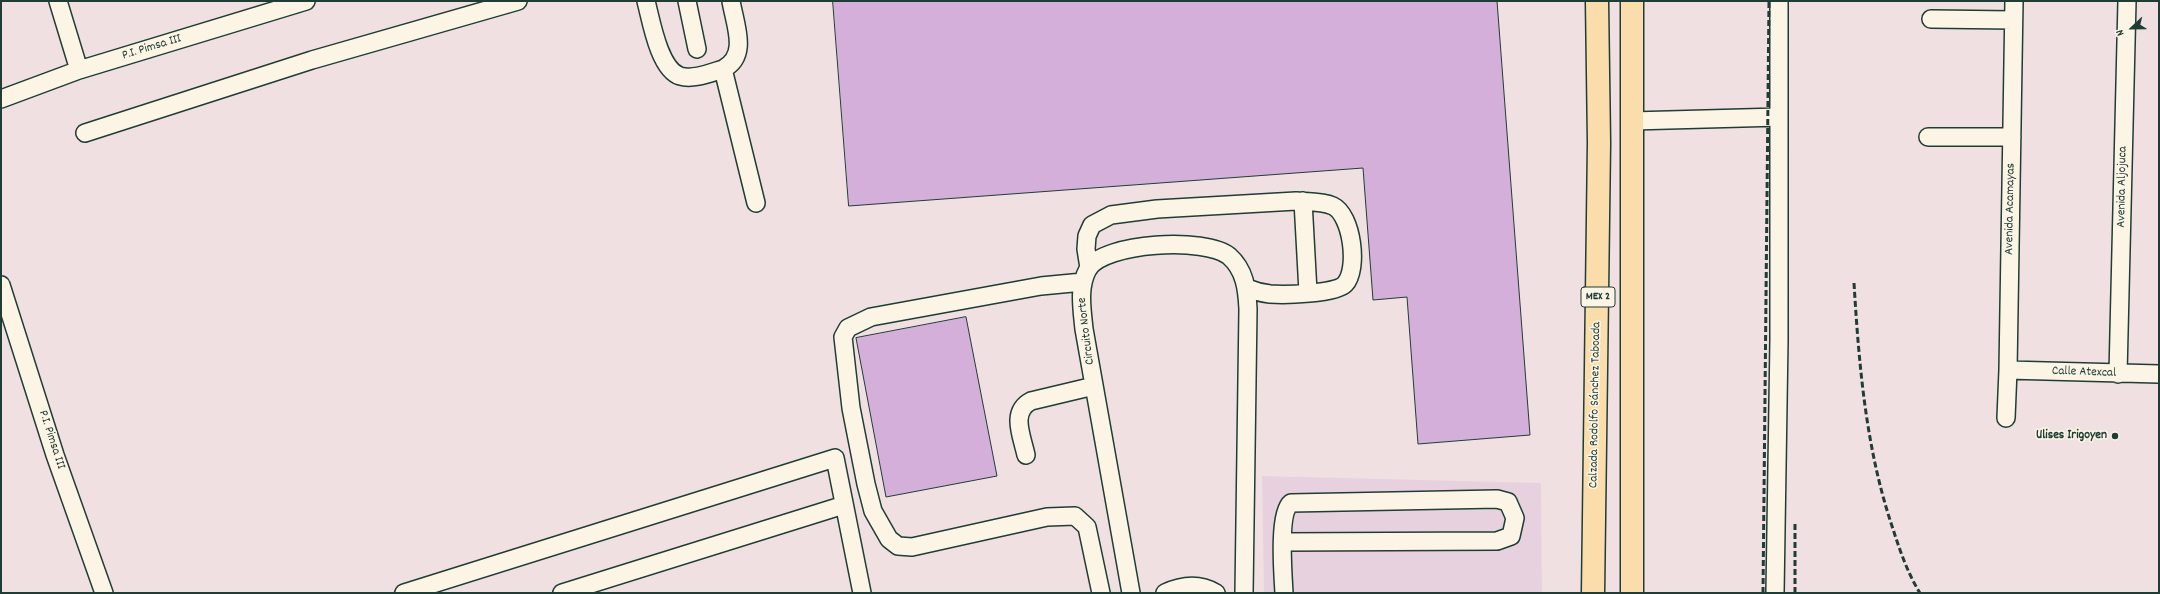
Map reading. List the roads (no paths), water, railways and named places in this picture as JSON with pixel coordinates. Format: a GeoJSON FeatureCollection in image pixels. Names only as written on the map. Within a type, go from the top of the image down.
{"type":"FeatureCollection","features":[{"type":"Feature","properties":{"kind":"main road","name":"Calzada Rodolfo Sánchez Taboada"},"geometry":{"type":"LineString","coordinates":[[1593,593],[1599,143],[1597,1]]}},
{"type":"Feature","properties":{"kind":"main road","name":"MEX 2"},"geometry":{"type":"LineString","coordinates":[[1632,1],[1632,593]]}},
{"type":"Feature","properties":{"kind":"street"},"geometry":{"type":"LineString","coordinates":[[58,1],[79,70]]}},
{"type":"Feature","properties":{"kind":"street","name":"P.I. Pimsa III"},"geometry":{"type":"LineString","coordinates":[[1,99],[79,70],[306,1]]}},
{"type":"Feature","properties":{"kind":"street"},"geometry":{"type":"LineString","coordinates":[[85,133],[312,60],[518,1]]}},
{"type":"Feature","properties":{"kind":"street"},"geometry":{"type":"LineString","coordinates":[[646,1],[657,42],[672,71],[680,76],[689,77],[730,66],[738,54],[739,45],[731,1]]}},
{"type":"Feature","properties":{"kind":"street"},"geometry":{"type":"LineString","coordinates":[[687,1],[698,49]]}},
{"type":"Feature","properties":{"kind":"street"},"geometry":{"type":"LineString","coordinates":[[1775,593],[1779,340],[1779,1]]}},
{"type":"Feature","properties":{"kind":"street","name":"Avenida Acamayas"},"geometry":{"type":"LineString","coordinates":[[2006,418],[2014,1]]}},
{"type":"Feature","properties":{"kind":"street","name":"Avenida Aljojuca"},"geometry":{"type":"LineString","coordinates":[[2118,374],[2127,1]]}},
{"type":"Feature","properties":{"kind":"street"},"geometry":{"type":"LineString","coordinates":[[1931,19],[2014,20]]}},
{"type":"Feature","properties":{"kind":"street"},"geometry":{"type":"LineString","coordinates":[[723,69],[756,203]]}},
{"type":"Feature","properties":{"kind":"street"},"geometry":{"type":"LineString","coordinates":[[1632,121],[1779,117]]}},
{"type":"Feature","properties":{"kind":"street"},"geometry":{"type":"LineString","coordinates":[[1928,137],[2012,137]]}},
{"type":"Feature","properties":{"kind":"street"},"geometry":{"type":"LineString","coordinates":[[1303,201],[1308,292]]}},
{"type":"Feature","properties":{"kind":"street","name":"Circuito Norte"},"geometry":{"type":"LineString","coordinates":[[1131,593],[1084,329],[1081,299],[1086,275],[1087,236],[1092,225],[1111,214],[1209,206],[1303,201],[1332,206],[1340,211],[1348,227],[1352,258],[1351,273],[1345,284],[1337,289],[1272,294],[1246,288]]}},
{"type":"Feature","properties":{"kind":"street"},"geometry":{"type":"LineString","coordinates":[[1101,593],[1087,527],[1075,516],[1047,517],[912,547],[898,546],[889,539],[873,510],[866,484],[851,408],[843,348],[843,337],[848,328],[871,317],[1041,286],[1086,275],[1099,258],[1130,248],[1174,245],[1216,249],[1236,264],[1246,288],[1248,309],[1244,593]]}},
{"type":"Feature","properties":{"kind":"street","name":"P.I. Pimsa III"},"geometry":{"type":"LineString","coordinates":[[1,285],[56,455],[104,593]]}},
{"type":"Feature","properties":{"kind":"street","name":"Calle Atexcal"},"geometry":{"type":"LineString","coordinates":[[2008,370],[2159,374]]}},
{"type":"Feature","properties":{"kind":"street"},"geometry":{"type":"LineString","coordinates":[[1026,455],[1019,422],[1020,409],[1031,401],[1094,386]]}},
{"type":"Feature","properties":{"kind":"street"},"geometry":{"type":"LineString","coordinates":[[404,593],[835,458],[862,593]]}},
{"type":"Feature","properties":{"kind":"street"},"geometry":{"type":"LineString","coordinates":[[1284,542],[1497,541],[1511,536],[1515,518],[1508,502],[1497,499],[1297,502],[1288,506],[1286,511],[1284,542],[1284,593]]}},
{"type":"Feature","properties":{"kind":"street"},"geometry":{"type":"LineString","coordinates":[[562,593],[844,504]]}},
{"type":"Feature","properties":{"kind":"street"},"geometry":{"type":"LineString","coordinates":[[1165,593],[1191,585],[1201,586],[1216,593]]}},
{"type":"Feature","properties":{"kind":"railway"},"geometry":{"type":"LineString","coordinates":[[1763,593],[1769,1]]}},
{"type":"Feature","properties":{"kind":"railway"},"geometry":{"type":"LineString","coordinates":[[1854,283],[1861,376],[1876,469],[1898,546],[1920,593]]}},
{"type":"Feature","properties":{"kind":"railway"},"geometry":{"type":"LineString","coordinates":[[1795,521],[1795,593]]}},
{"type":"Feature","properties":{"kind":"place","name":"Ulises Irigoyen"},"geometry":{"type":"Point","coordinates":[2115,436]}}]}
